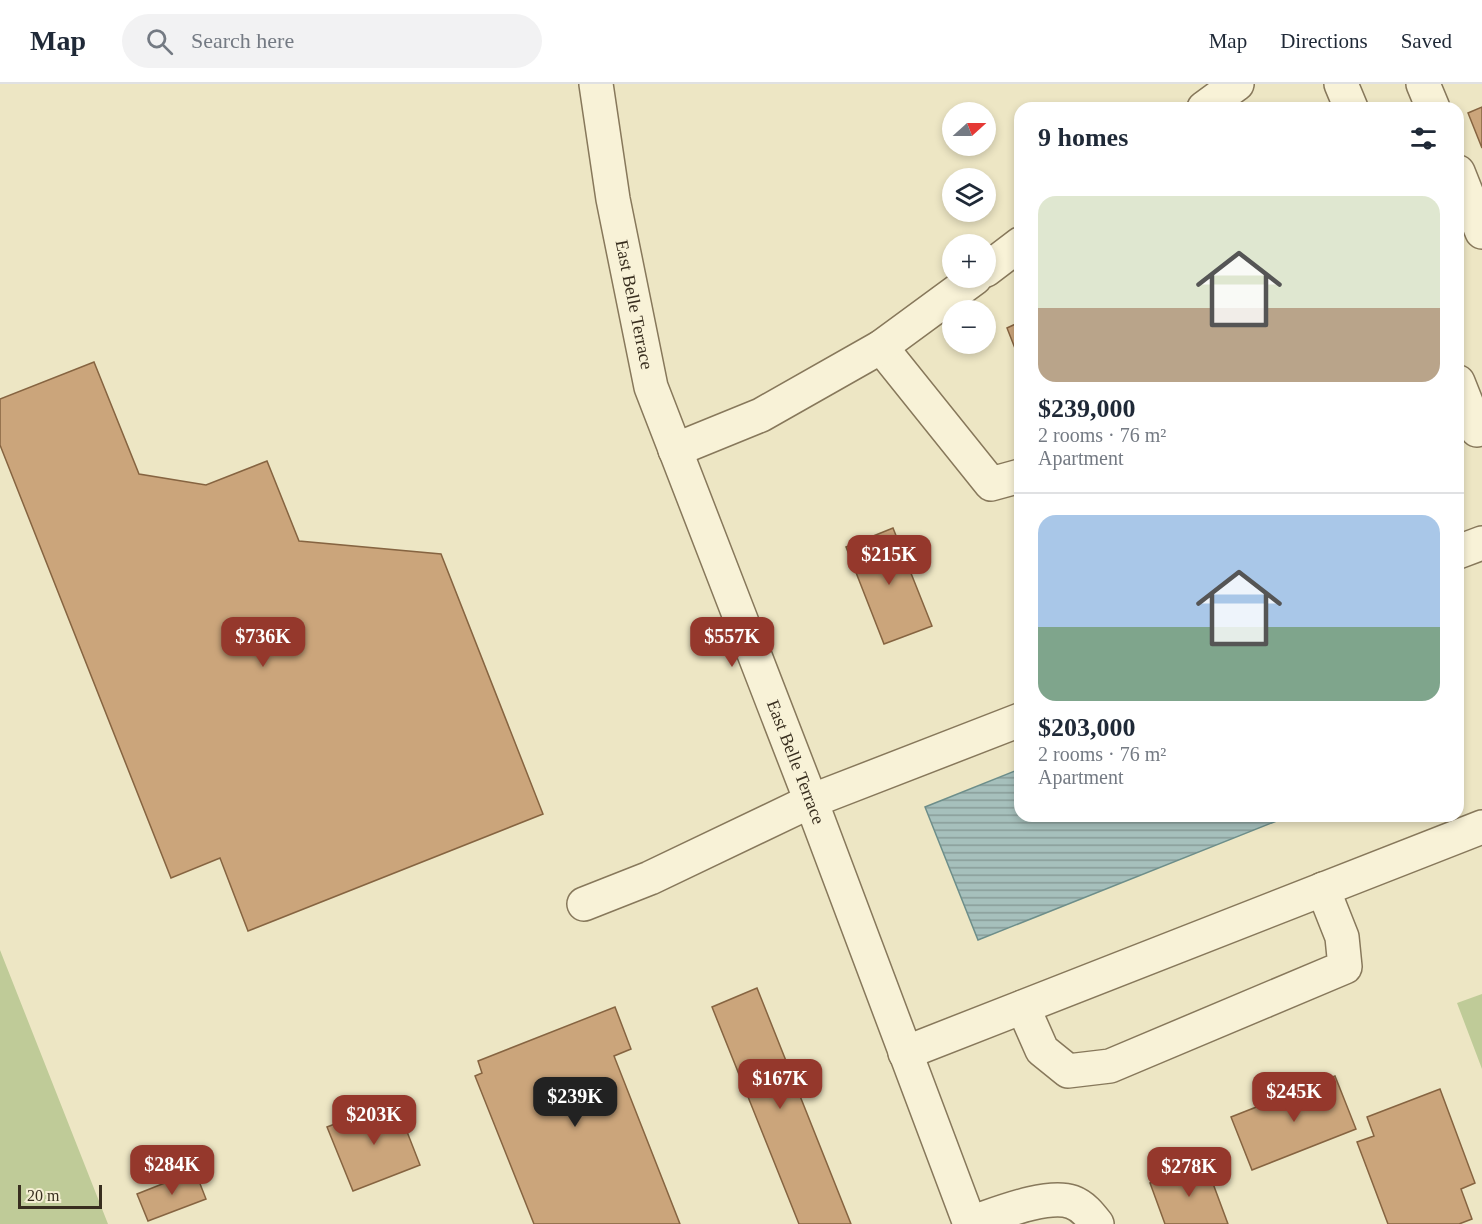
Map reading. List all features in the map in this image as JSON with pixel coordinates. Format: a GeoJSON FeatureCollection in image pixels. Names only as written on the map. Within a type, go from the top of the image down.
{"type":"FeatureCollection","features":[{"type":"Feature","properties":{"kind":"street","name":"East Belle Terrace"},"geometry":{"type":"LineString","coordinates":[[596,84],[613,200],[651,387],[811,801],[970,1224]]}},
{"type":"Feature","properties":{"kind":"street"},"geometry":{"type":"LineString","coordinates":[[1212,102],[1237,84]]}},
{"type":"Feature","properties":{"kind":"street"},"geometry":{"type":"LineString","coordinates":[[1341,84],[1348,102]]}},
{"type":"Feature","properties":{"kind":"street"},"geometry":{"type":"LineString","coordinates":[[1423,84],[1430,102]]}},
{"type":"Feature","properties":{"kind":"street"},"geometry":{"type":"LineString","coordinates":[[1464,186],[1480,223]]}},
{"type":"Feature","properties":{"kind":"street"},"geometry":{"type":"LineString","coordinates":[[996,262],[1014,249]]}},
{"type":"Feature","properties":{"kind":"street"},"geometry":{"type":"LineString","coordinates":[[675,450],[761,415],[881,347],[961,288]]}},
{"type":"Feature","properties":{"kind":"street"},"geometry":{"type":"LineString","coordinates":[[881,347],[991,484],[1014,478]]}},
{"type":"Feature","properties":{"kind":"street"},"geometry":{"type":"LineString","coordinates":[[1464,397],[1477,430],[1482,428]]}},
{"type":"Feature","properties":{"kind":"street"},"geometry":{"type":"LineString","coordinates":[[1464,550],[1482,543]]}},
{"type":"Feature","properties":{"kind":"street"},"geometry":{"type":"LineString","coordinates":[[584,904],[650,878],[811,801],[1014,722]]}},
{"type":"Feature","properties":{"kind":"street"},"geometry":{"type":"LineString","coordinates":[[905,1053],[1482,827]]}},
{"type":"Feature","properties":{"kind":"street"},"geometry":{"type":"LineString","coordinates":[[1023,1007],[1042,1050],[1068,1071],[1110,1066],[1345,967],[1342,937],[1323,889]]}},
{"type":"Feature","properties":{"kind":"street"},"geometry":{"type":"LineString","coordinates":[[970,1224],[1052,1200],[1071,1202],[1087,1211],[1096,1224]]}},
{"type":"Feature","properties":{"kind":"green space"},"geometry":{"type":"Polygon","coordinates":[[[0,950],[108,1224],[0,1224],[0,950]]]}},
{"type":"Feature","properties":{"kind":"green space"},"geometry":{"type":"Polygon","coordinates":[[[1482,994],[1482,1069],[1457,1003],[1482,994]]]}},
{"type":"Feature","properties":{"kind":"water"},"geometry":{"type":"Polygon","coordinates":[[[1014,771],[1014,822],[1274,822],[978,940],[925,807],[1014,771]]]}},
{"type":"Feature","properties":{"kind":"building"},"geometry":{"type":"Polygon","coordinates":[[[1482,107],[1482,148],[1468,113],[1482,107]]]}},
{"type":"Feature","properties":{"kind":"building"},"geometry":{"type":"Polygon","coordinates":[[[1014,325],[1014,346],[1007,328],[1014,325]]]}},
{"type":"Feature","properties":{"kind":"building"},"geometry":{"type":"Polygon","coordinates":[[[94,362],[139,474],[206,485],[267,461],[299,541],[441,554],[543,814],[248,931],[220,858],[171,878],[0,445],[0,399],[94,362]]]}},
{"type":"Feature","properties":{"kind":"building"},"geometry":{"type":"Polygon","coordinates":[[[893,528],[932,626],[884,644],[846,547],[893,528]]]}},
{"type":"Feature","properties":{"kind":"building"},"geometry":{"type":"Polygon","coordinates":[[[757,988],[851,1224],[799,1224],[712,1007],[757,988]]]}},
{"type":"Feature","properties":{"kind":"building"},"geometry":{"type":"Polygon","coordinates":[[[615,1007],[631,1049],[614,1056],[680,1224],[534,1224],[475,1076],[482,1073],[478,1061],[615,1007]]]}},
{"type":"Feature","properties":{"kind":"building"},"geometry":{"type":"Polygon","coordinates":[[[1335,1076],[1356,1129],[1252,1170],[1231,1117],[1335,1076]]]}},
{"type":"Feature","properties":{"kind":"building"},"geometry":{"type":"Polygon","coordinates":[[[1440,1089],[1475,1183],[1461,1189],[1472,1219],[1459,1224],[1388,1224],[1357,1142],[1374,1136],[1367,1117],[1440,1089]]]}},
{"type":"Feature","properties":{"kind":"building"},"geometry":{"type":"Polygon","coordinates":[[[395,1101],[420,1165],[353,1191],[327,1127],[395,1101]]]}},
{"type":"Feature","properties":{"kind":"building"},"geometry":{"type":"Polygon","coordinates":[[[1205,1162],[1228,1224],[1165,1224],[1150,1183],[1205,1162]]]}},
{"type":"Feature","properties":{"kind":"building"},"geometry":{"type":"Polygon","coordinates":[[[195,1171],[206,1199],[148,1221],[137,1194],[195,1171]]]}}]}
